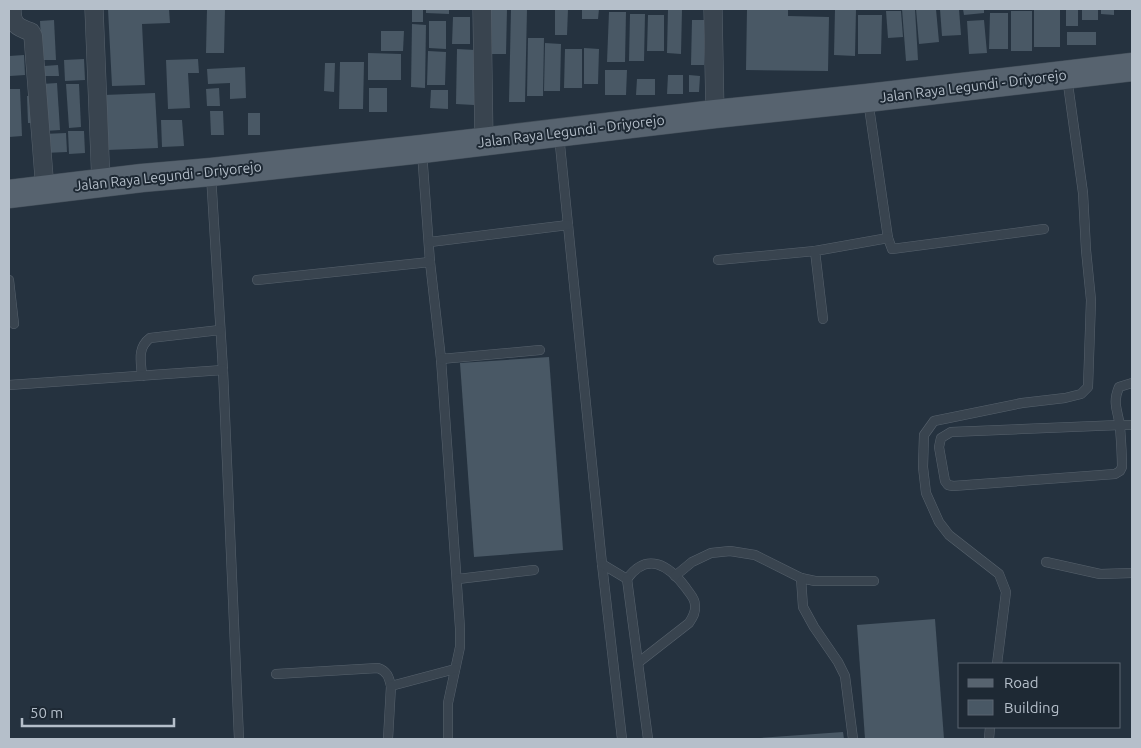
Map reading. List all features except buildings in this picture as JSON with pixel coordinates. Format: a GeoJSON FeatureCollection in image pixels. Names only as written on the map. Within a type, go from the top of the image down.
{"type":"FeatureCollection","features":[{"type":"Feature","properties":{"kind":"main road","name":"Jalan Raya Legundi - Driyorejo"},"geometry":{"type":"LineString","coordinates":[[9,194],[558,134],[715,114],[1067,76],[1132,67]]}},
{"type":"Feature","properties":{"kind":"street"},"geometry":{"type":"LineString","coordinates":[[12,9],[13,22],[31,32],[33,36],[45,190]]}},
{"type":"Feature","properties":{"kind":"street"},"geometry":{"type":"LineString","coordinates":[[94,9],[101,184]]}},
{"type":"Feature","properties":{"kind":"street"},"geometry":{"type":"LineString","coordinates":[[482,9],[484,142]]}},
{"type":"Feature","properties":{"kind":"street"},"geometry":{"type":"LineString","coordinates":[[713,9],[715,114]]}},
{"type":"Feature","properties":{"kind":"lane"},"geometry":{"type":"LineString","coordinates":[[997,663],[1006,592],[1004,584],[999,574],[949,535],[939,522],[926,493],[923,468],[924,435],[934,421],[1022,403],[1065,398],[1081,394],[1088,387],[1091,300],[1083,193],[1067,76]]}},
{"type":"Feature","properties":{"kind":"lane"},"geometry":{"type":"LineString","coordinates":[[867,98],[890,248],[894,250],[1044,229]]}},
{"type":"Feature","properties":{"kind":"lane"},"geometry":{"type":"LineString","coordinates":[[558,134],[622,739]]}},
{"type":"Feature","properties":{"kind":"lane"},"geometry":{"type":"LineString","coordinates":[[422,149],[458,579],[460,648],[448,703],[448,739]]}},
{"type":"Feature","properties":{"kind":"lane"},"geometry":{"type":"LineString","coordinates":[[211,172],[223,370],[239,739]]}},
{"type":"Feature","properties":{"kind":"lane"},"geometry":{"type":"LineString","coordinates":[[430,242],[568,225]]}},
{"type":"Feature","properties":{"kind":"lane"},"geometry":{"type":"LineString","coordinates":[[718,260],[815,251],[888,238]]}},
{"type":"Feature","properties":{"kind":"lane"},"geometry":{"type":"LineString","coordinates":[[815,251],[823,318]]}},
{"type":"Feature","properties":{"kind":"lane"},"geometry":{"type":"LineString","coordinates":[[257,280],[430,262]]}},
{"type":"Feature","properties":{"kind":"lane"},"geometry":{"type":"LineString","coordinates":[[9,280],[14,324]]}},
{"type":"Feature","properties":{"kind":"lane"},"geometry":{"type":"LineString","coordinates":[[142,376],[140,355],[144,343],[150,338],[220,330]]}},
{"type":"Feature","properties":{"kind":"lane"},"geometry":{"type":"LineString","coordinates":[[441,359],[540,350]]}},
{"type":"Feature","properties":{"kind":"lane"},"geometry":{"type":"LineString","coordinates":[[9,385],[223,370]]}},
{"type":"Feature","properties":{"kind":"lane"},"geometry":{"type":"LineString","coordinates":[[1132,383],[1119,387],[1115,397],[1115,406],[1120,425],[1122,467],[1120,472],[1115,474],[953,486],[948,485],[945,481],[939,447],[941,438],[951,432],[1120,425],[1132,425]]}},
{"type":"Feature","properties":{"kind":"lane"},"geometry":{"type":"LineString","coordinates":[[675,576],[692,562],[711,554],[730,551],[756,555],[801,578],[816,581],[874,581]]}},
{"type":"Feature","properties":{"kind":"lane"},"geometry":{"type":"LineString","coordinates":[[1046,562],[1100,574],[1132,573]]}},
{"type":"Feature","properties":{"kind":"lane"},"geometry":{"type":"LineString","coordinates":[[639,662],[689,623],[695,615],[693,598],[665,566],[653,563],[634,569],[627,579],[648,739]]}},
{"type":"Feature","properties":{"kind":"lane"},"geometry":{"type":"LineString","coordinates":[[602,564],[627,579]]}},
{"type":"Feature","properties":{"kind":"lane"},"geometry":{"type":"LineString","coordinates":[[458,579],[534,570]]}},
{"type":"Feature","properties":{"kind":"lane"},"geometry":{"type":"LineString","coordinates":[[801,578],[804,607],[814,627],[838,662],[845,676],[853,739]]}},
{"type":"Feature","properties":{"kind":"lane"},"geometry":{"type":"LineString","coordinates":[[276,674],[378,668],[384,670],[389,676],[391,686],[388,739]]}},
{"type":"Feature","properties":{"kind":"lane"},"geometry":{"type":"LineString","coordinates":[[391,686],[455,669]]}}]}
